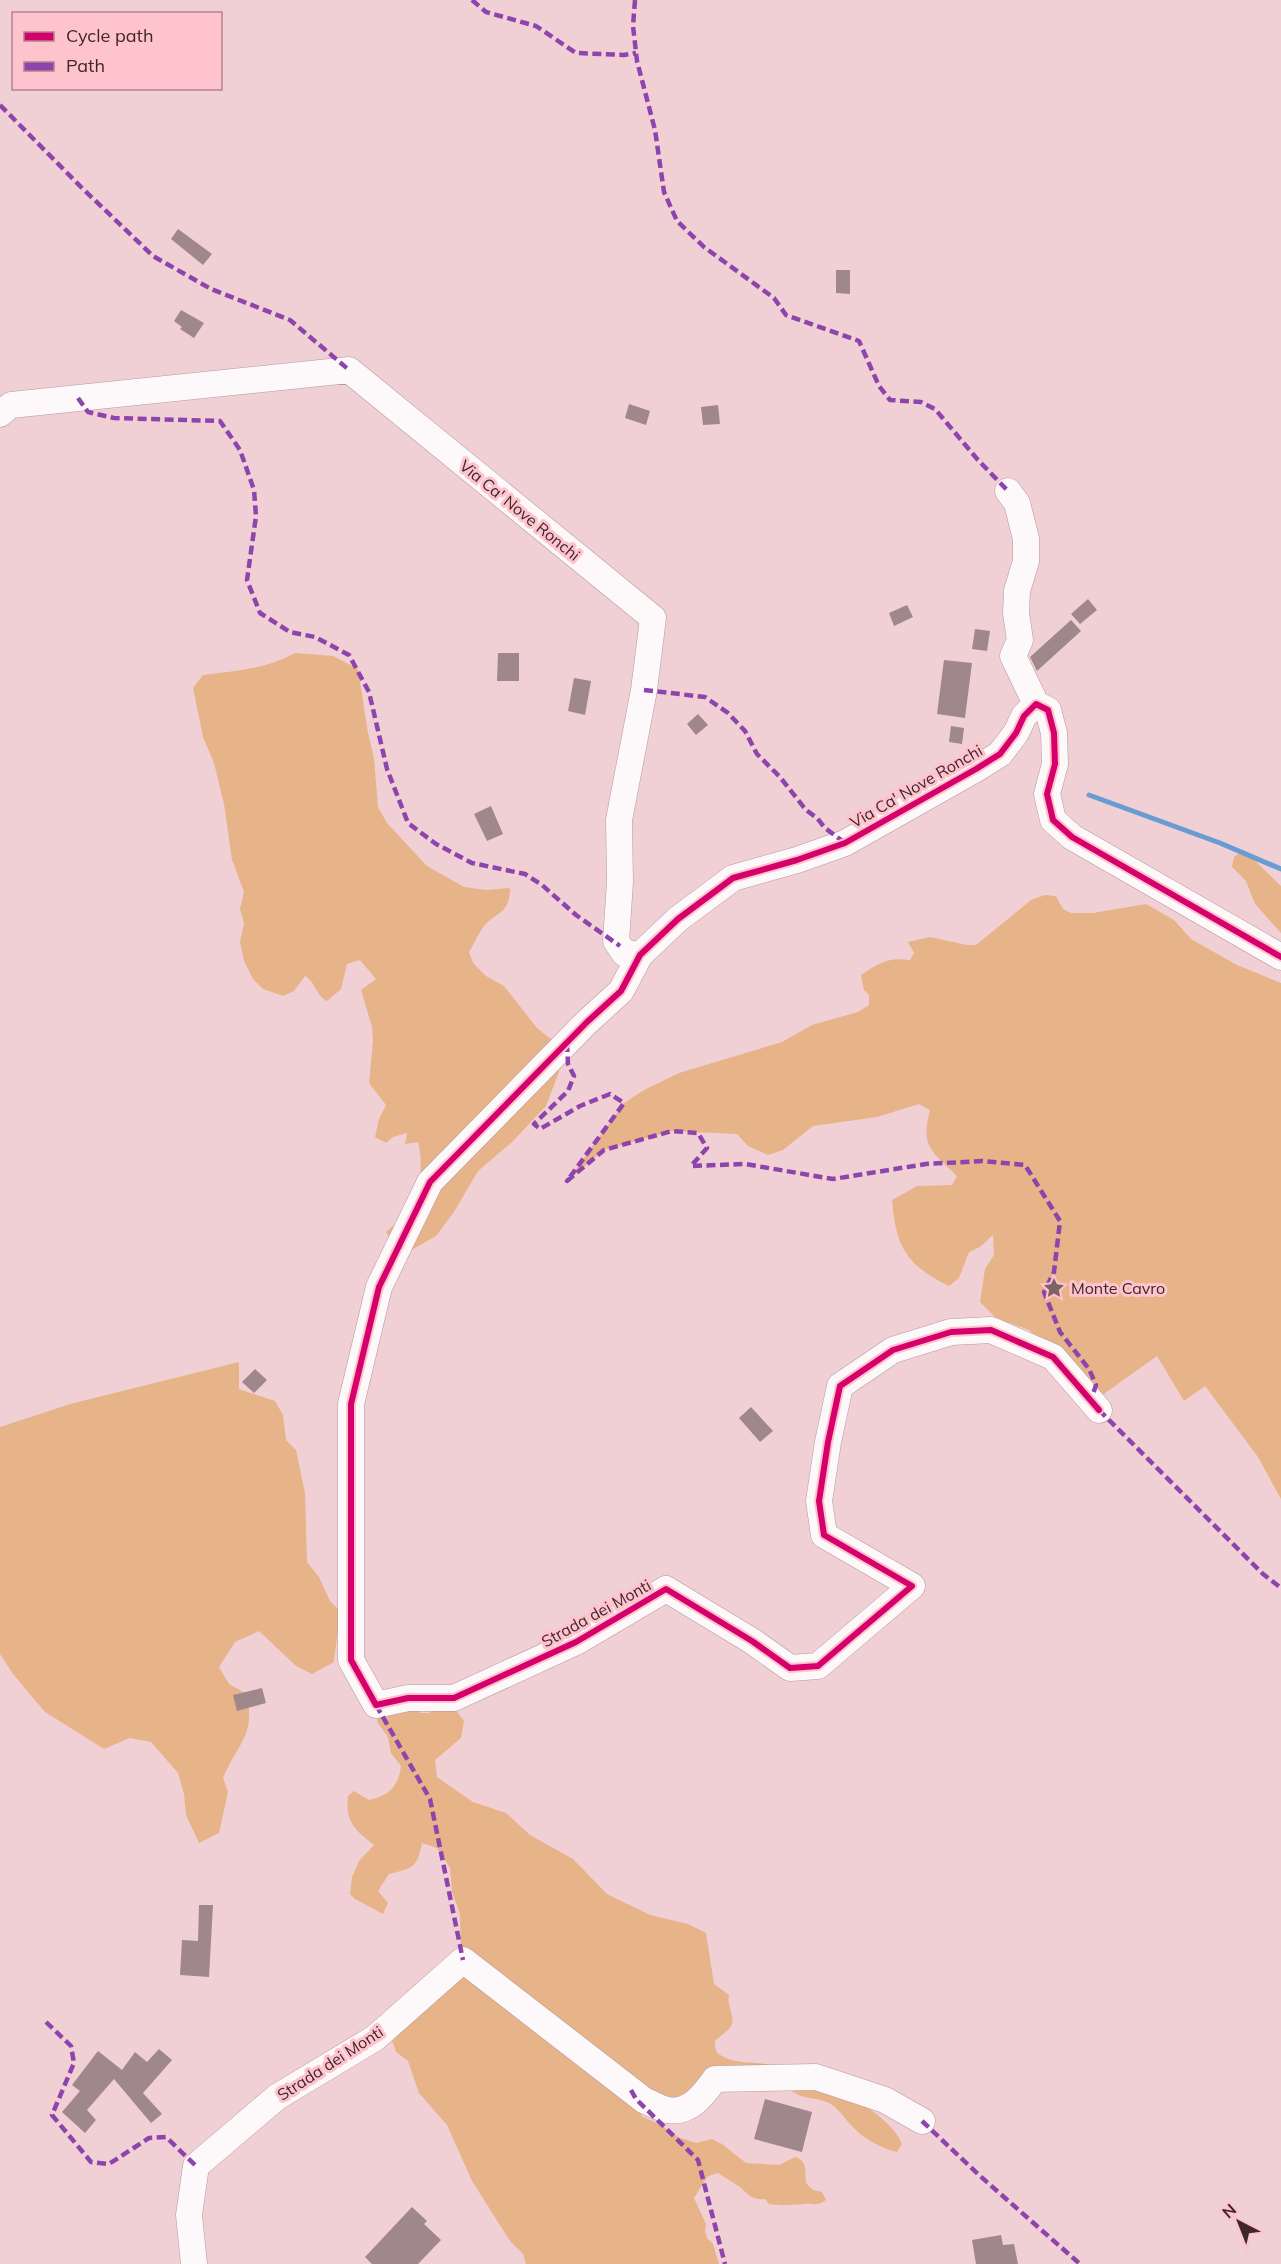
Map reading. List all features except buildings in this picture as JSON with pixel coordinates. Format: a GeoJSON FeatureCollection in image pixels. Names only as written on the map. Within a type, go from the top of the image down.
{"type":"FeatureCollection","features":[{"type":"Feature","properties":{"kind":"street","name":"Via Ca' Nove Ronchi"},"geometry":{"type":"LineString","coordinates":[[0,414],[12,405],[349,370],[653,618],[644,690],[619,820],[620,882],[616,941],[624,952],[640,955],[678,919],[733,878],[797,860],[845,843],[976,769],[999,754],[1016,733],[1024,716],[1036,704]]}},
{"type":"Feature","properties":{"kind":"street"},"geometry":{"type":"LineString","coordinates":[[1008,491],[1017,503],[1026,539],[1026,561],[1017,591],[1016,614],[1020,640],[1013,656],[1036,704],[1048,710],[1054,733],[1055,764],[1047,794],[1053,820],[1072,837],[1281,957]]}},
{"type":"Feature","properties":{"kind":"street","name":"Strada dei Monti"},"geometry":{"type":"LineString","coordinates":[[640,955],[621,991],[587,1022],[430,1182],[379,1287],[351,1404],[351,1659],[376,1705],[408,1698],[454,1698],[576,1642],[666,1589],[752,1641],[790,1668],[818,1666],[912,1586],[824,1535],[819,1501],[840,1386],[893,1350],[951,1332],[991,1330],[1053,1357],[1100,1410]]}},
{"type":"Feature","properties":{"kind":"street","name":"Strada dei Monti"},"geometry":{"type":"LineString","coordinates":[[194,2264],[189,2215],[196,2166],[277,2097],[375,2038],[463,1960],[645,2101],[668,2110],[698,2102],[715,2079],[816,2077],[885,2100],[922,2121]]}},
{"type":"Feature","properties":{"kind":"shaded area"},"geometry":{"type":"Polygon","coordinates":[[[295,653],[333,656],[358,669],[374,758],[378,807],[387,823],[427,866],[464,887],[486,890],[510,888],[508,903],[484,926],[469,952],[473,963],[486,976],[504,986],[537,1028],[562,1048],[559,1072],[546,1106],[512,1142],[478,1171],[454,1212],[436,1236],[406,1253],[394,1244],[386,1232],[407,1212],[415,1196],[420,1178],[421,1160],[418,1142],[405,1144],[407,1133],[393,1137],[386,1143],[375,1137],[379,1119],[386,1105],[369,1083],[372,1027],[361,990],[376,979],[360,960],[347,964],[341,989],[327,1001],[305,976],[294,991],[283,996],[263,989],[253,979],[244,961],[240,942],[244,923],[240,909],[244,892],[232,860],[224,804],[214,763],[203,737],[193,688],[203,675],[262,666],[295,653]]]}},
{"type":"Feature","properties":{"kind":"shaded area"},"geometry":{"type":"Polygon","coordinates":[[[1244,850],[1281,886],[1281,933],[1255,904],[1246,881],[1232,867],[1234,857],[1244,850]]]}},
{"type":"Feature","properties":{"kind":"shaded area"},"geometry":{"type":"Polygon","coordinates":[[[1045,895],[1056,896],[1063,909],[1071,913],[1093,913],[1146,904],[1174,920],[1191,939],[1237,965],[1281,983],[1281,1499],[1258,1457],[1205,1386],[1184,1401],[1157,1356],[1094,1401],[1075,1377],[1029,1330],[996,1318],[980,1302],[985,1269],[994,1255],[993,1235],[980,1247],[969,1252],[959,1278],[949,1286],[913,1262],[900,1242],[892,1200],[917,1186],[952,1185],[957,1176],[930,1148],[926,1133],[930,1110],[919,1104],[877,1117],[813,1126],[783,1150],[768,1155],[748,1146],[737,1134],[672,1131],[604,1150],[567,1181],[624,1103],[644,1090],[679,1073],[782,1042],[812,1025],[858,1012],[869,1005],[869,995],[864,990],[861,975],[884,962],[896,959],[910,960],[914,953],[908,942],[930,937],[976,945],[1031,900],[1045,895]]]}},
{"type":"Feature","properties":{"kind":"shaded area"},"geometry":{"type":"Polygon","coordinates":[[[239,1362],[239,1389],[275,1401],[283,1415],[286,1440],[296,1450],[305,1493],[307,1562],[319,1577],[330,1601],[340,1611],[334,1662],[312,1674],[296,1666],[259,1631],[235,1642],[219,1667],[229,1684],[247,1694],[249,1720],[244,1738],[223,1778],[228,1792],[219,1833],[199,1843],[186,1815],[184,1794],[178,1773],[151,1742],[130,1738],[104,1749],[45,1712],[13,1674],[0,1654],[0,1427],[70,1404],[239,1362]]]}},
{"type":"Feature","properties":{"kind":"shaded area"},"geometry":{"type":"Polygon","coordinates":[[[446,1697],[464,1721],[461,1738],[435,1760],[437,1777],[473,1802],[506,1813],[530,1835],[573,1859],[607,1894],[650,1915],[688,1924],[706,1933],[714,1984],[729,1995],[732,2018],[730,2028],[715,2041],[718,2053],[735,2061],[791,2070],[847,2095],[882,2118],[894,2131],[902,2144],[897,2152],[877,2145],[865,2137],[829,2103],[804,2097],[790,2089],[710,2088],[708,2100],[649,2102],[641,2116],[659,2124],[678,2137],[696,2143],[712,2139],[746,2163],[779,2165],[795,2157],[799,2159],[805,2167],[806,2183],[813,2190],[822,2192],[826,2200],[814,2204],[769,2204],[765,2199],[756,2199],[751,2196],[718,2173],[708,2176],[694,2198],[706,2224],[707,2238],[713,2244],[719,2264],[526,2264],[523,2254],[510,2241],[472,2181],[447,2125],[419,2093],[408,2061],[396,2052],[390,2035],[461,1956],[460,1914],[452,1892],[450,1868],[437,1848],[422,1843],[413,1866],[389,1874],[378,1891],[388,1903],[383,1914],[350,1894],[352,1877],[359,1861],[374,1845],[353,1825],[348,1813],[348,1796],[354,1791],[369,1800],[388,1793],[398,1779],[401,1766],[391,1753],[388,1737],[377,1722],[379,1707],[412,1706],[421,1713],[429,1713],[446,1697]]]}},
{"type":"Feature","properties":{"kind":"waterway"},"geometry":{"type":"LineString","coordinates":[[1089,795],[1220,843],[1281,869]]}},
{"type":"Feature","properties":{"kind":"marked path"},"geometry":{"type":"LineString","coordinates":[[472,0],[486,12],[536,26],[576,53],[624,55],[636,53]]}},
{"type":"Feature","properties":{"kind":"marked path"},"geometry":{"type":"LineString","coordinates":[[635,0],[633,26],[637,61],[655,130],[664,192],[677,221],[704,247],[774,298],[786,315],[859,341],[879,386],[890,400],[921,402],[935,409],[1008,491]]}},
{"type":"Feature","properties":{"kind":"marked path"},"geometry":{"type":"LineString","coordinates":[[0,105],[153,256],[211,289],[290,320],[349,370]]}},
{"type":"Feature","properties":{"kind":"marked path"},"geometry":{"type":"LineString","coordinates":[[78,398],[88,412],[114,418],[220,421],[240,450],[254,490],[256,516],[247,580],[260,613],[290,632],[315,637],[349,655],[369,692],[387,769],[408,823],[436,844],[472,863],[525,874],[542,885],[576,915],[620,946]]}},
{"type":"Feature","properties":{"kind":"marked path"},"geometry":{"type":"LineString","coordinates":[[644,690],[705,697],[728,713],[745,731],[757,754],[780,777],[806,810],[845,843]]}},
{"type":"Feature","properties":{"kind":"marked path"},"geometry":{"type":"LineString","coordinates":[[567,1043],[568,1064],[574,1076],[568,1091],[534,1124],[540,1129],[580,1106],[610,1094],[624,1103],[567,1181],[604,1150],[672,1131],[698,1133],[707,1148],[691,1166],[745,1164],[833,1179],[926,1164],[982,1161],[1025,1165],[1060,1221],[1054,1272],[1044,1292],[1060,1332],[1089,1369],[1096,1385],[1091,1400]]}},
{"type":"Feature","properties":{"kind":"marked path"},"geometry":{"type":"LineString","coordinates":[[1099,1410],[1263,1574],[1281,1588]]}},
{"type":"Feature","properties":{"kind":"marked path"},"geometry":{"type":"LineString","coordinates":[[376,1705],[430,1799],[463,1960]]}},
{"type":"Feature","properties":{"kind":"marked path"},"geometry":{"type":"LineString","coordinates":[[46,2022],[71,2046],[74,2063],[52,2115],[91,2162],[109,2164],[149,2138],[166,2137],[196,2166]]}},
{"type":"Feature","properties":{"kind":"marked path"},"geometry":{"type":"LineString","coordinates":[[631,2090],[636,2099],[698,2160],[725,2264]]}},
{"type":"Feature","properties":{"kind":"marked path"},"geometry":{"type":"LineString","coordinates":[[922,2121],[1080,2264]]}},
{"type":"Feature","properties":{"kind":"cycle path"},"geometry":{"type":"LineString","coordinates":[[1099,1410],[1053,1357],[991,1330],[951,1332],[893,1350],[840,1386],[819,1501],[824,1535],[912,1586],[818,1666],[790,1668],[752,1641],[666,1589],[576,1642],[454,1698],[408,1698],[376,1705],[351,1660],[351,1404],[379,1287],[430,1182],[587,1022],[621,991],[640,955],[678,919],[733,878],[797,860],[845,843],[976,769],[1000,754],[1016,733],[1024,716],[1036,704],[1048,710],[1054,733],[1055,764],[1047,794],[1053,820],[1072,837],[1281,957]]}},
{"type":"Feature","properties":{"kind":"place","name":"Monte Cavro"},"geometry":{"type":"Point","coordinates":[1054,1288]}}]}
